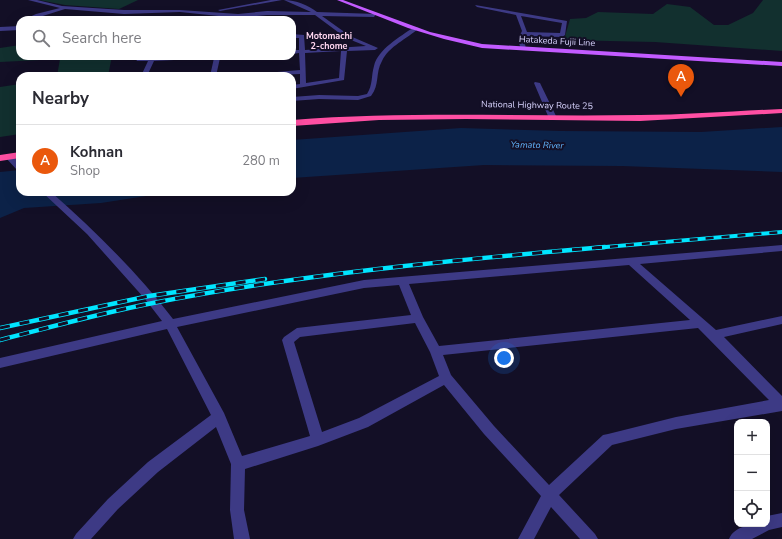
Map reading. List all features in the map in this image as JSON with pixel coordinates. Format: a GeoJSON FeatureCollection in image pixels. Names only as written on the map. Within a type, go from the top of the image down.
{"type":"FeatureCollection","features":[{"type":"Feature","properties":{"kind":"highway","name":"National Highway Route 25"},"geometry":{"type":"LineString","coordinates":[[296,123],[394,116],[664,117],[782,111]]}},
{"type":"Feature","properties":{"kind":"highway"},"geometry":{"type":"LineString","coordinates":[[4,157],[16,156]]}},
{"type":"Feature","properties":{"kind":"main road","name":"Hatakeda Fujii Line"},"geometry":{"type":"LineString","coordinates":[[339,0],[374,15],[476,45],[782,64]]}},
{"type":"Feature","properties":{"kind":"street"},"geometry":{"type":"LineString","coordinates":[[30,0],[70,7],[130,13],[192,12],[243,7],[280,0]]}},
{"type":"Feature","properties":{"kind":"street"},"geometry":{"type":"LineString","coordinates":[[286,0],[308,8],[348,37],[375,48]]}},
{"type":"Feature","properties":{"kind":"street"},"geometry":{"type":"LineString","coordinates":[[477,6],[565,22],[562,35],[524,34]]}},
{"type":"Feature","properties":{"kind":"street"},"geometry":{"type":"LineString","coordinates":[[38,16],[70,7]]}},
{"type":"Feature","properties":{"kind":"street"},"geometry":{"type":"LineString","coordinates":[[192,12],[238,16],[267,13],[374,15]]}},
{"type":"Feature","properties":{"kind":"street"},"geometry":{"type":"LineString","coordinates":[[518,14],[525,31],[522,39],[523,49]]}},
{"type":"Feature","properties":{"kind":"street"},"geometry":{"type":"LineString","coordinates":[[12,28],[16,26]]}},
{"type":"Feature","properties":{"kind":"street"},"geometry":{"type":"LineString","coordinates":[[0,29],[16,28]]}},
{"type":"Feature","properties":{"kind":"street"},"geometry":{"type":"LineString","coordinates":[[296,99],[319,96],[358,98],[369,95],[374,88],[377,64],[390,49],[416,28]]}},
{"type":"Feature","properties":{"kind":"street"},"geometry":{"type":"LineString","coordinates":[[296,36],[302,36],[303,85]]}},
{"type":"Feature","properties":{"kind":"street"},"geometry":{"type":"LineString","coordinates":[[296,52],[375,48],[390,49]]}},
{"type":"Feature","properties":{"kind":"street"},"geometry":{"type":"LineString","coordinates":[[296,86],[342,79],[344,49]]}},
{"type":"Feature","properties":{"kind":"street"},"geometry":{"type":"LineString","coordinates":[[138,60],[152,60],[146,72]]}},
{"type":"Feature","properties":{"kind":"street"},"geometry":{"type":"LineString","coordinates":[[214,72],[216,60]]}},
{"type":"Feature","properties":{"kind":"street"},"geometry":{"type":"LineString","coordinates":[[296,73],[303,72]]}},
{"type":"Feature","properties":{"kind":"street"},"geometry":{"type":"LineString","coordinates":[[537,83],[552,116]]}},
{"type":"Feature","properties":{"kind":"street"},"geometry":{"type":"LineString","coordinates":[[4,157],[16,165]]}},
{"type":"Feature","properties":{"kind":"street"},"geometry":{"type":"LineString","coordinates":[[50,196],[90,232],[149,296],[170,324],[219,418],[238,464],[237,510],[242,539]]}},
{"type":"Feature","properties":{"kind":"street"},"geometry":{"type":"LineString","coordinates":[[0,363],[170,324],[364,284],[782,248]]}},
{"type":"Feature","properties":{"kind":"street"},"geometry":{"type":"LineString","coordinates":[[631,261],[714,335],[782,404]]}},
{"type":"Feature","properties":{"kind":"street"},"geometry":{"type":"LineString","coordinates":[[403,281],[418,318],[436,351],[446,378],[489,430],[550,494],[590,539]]}},
{"type":"Feature","properties":{"kind":"street"},"geometry":{"type":"LineString","coordinates":[[318,440],[288,340],[297,334],[418,318]]}},
{"type":"Feature","properties":{"kind":"street"},"geometry":{"type":"LineString","coordinates":[[714,335],[782,320]]}},
{"type":"Feature","properties":{"kind":"street"},"geometry":{"type":"LineString","coordinates":[[436,351],[700,323]]}},
{"type":"Feature","properties":{"kind":"street"},"geometry":{"type":"LineString","coordinates":[[238,464],[318,440],[363,423],[446,378]]}},
{"type":"Feature","properties":{"kind":"street"},"geometry":{"type":"LineString","coordinates":[[526,539],[550,494],[608,440],[676,422],[782,404]]}},
{"type":"Feature","properties":{"kind":"street"},"geometry":{"type":"LineString","coordinates":[[81,539],[112,504],[153,467],[219,418]]}},
{"type":"Feature","properties":{"kind":"street"},"geometry":{"type":"LineString","coordinates":[[770,523],[782,520]]}},
{"type":"Feature","properties":{"kind":"street"},"geometry":{"type":"LineString","coordinates":[[737,539],[760,527]]}},
{"type":"Feature","properties":{"kind":"green space"},"geometry":{"type":"Polygon","coordinates":[[[39,0],[138,0],[119,9],[65,5],[39,0]]]}},
{"type":"Feature","properties":{"kind":"green space"},"geometry":{"type":"Polygon","coordinates":[[[763,0],[782,0],[782,51],[655,42],[564,40],[570,19],[586,18],[598,12],[653,14],[667,4],[690,7],[714,25],[728,25],[753,13],[763,0]]]}},
{"type":"Feature","properties":{"kind":"green space"},"geometry":{"type":"Polygon","coordinates":[[[16,46],[16,60],[40,60],[0,62],[0,48],[16,46]]]}},
{"type":"Feature","properties":{"kind":"green space"},"geometry":{"type":"Polygon","coordinates":[[[60,60],[111,60],[109,72],[58,72],[60,60]]]}},
{"type":"Feature","properties":{"kind":"green space"},"geometry":{"type":"Polygon","coordinates":[[[16,85],[16,135],[0,137],[0,87],[16,85]]]}},
{"type":"Feature","properties":{"kind":"water","name":"Yamato River"},"geometry":{"type":"Polygon","coordinates":[[[782,127],[782,172],[622,166],[484,165],[296,178],[296,140],[461,128],[561,131],[701,132],[782,127]]]}},
{"type":"Feature","properties":{"kind":"water"},"geometry":{"type":"Polygon","coordinates":[[[16,170],[16,196],[146,196],[101,203],[24,208],[0,218],[0,172],[16,170]]]}},
{"type":"Feature","properties":{"kind":"railway"},"geometry":{"type":"LineString","coordinates":[[594,248],[782,232]]}},
{"type":"Feature","properties":{"kind":"railway"},"geometry":{"type":"LineString","coordinates":[[0,340],[76,320],[134,307],[265,284],[378,269],[605,247]]}},
{"type":"Feature","properties":{"kind":"railway"},"geometry":{"type":"LineString","coordinates":[[0,328],[149,296],[265,279]]}},
{"type":"Feature","properties":{"kind":"place","name":"Kohnan"},"geometry":{"type":"Point","coordinates":[681,97]}},
{"type":"Feature","properties":{"kind":"district","name":"Motomachi 2-chome"},"geometry":{"type":"Point","coordinates":[329,42]}}]}
